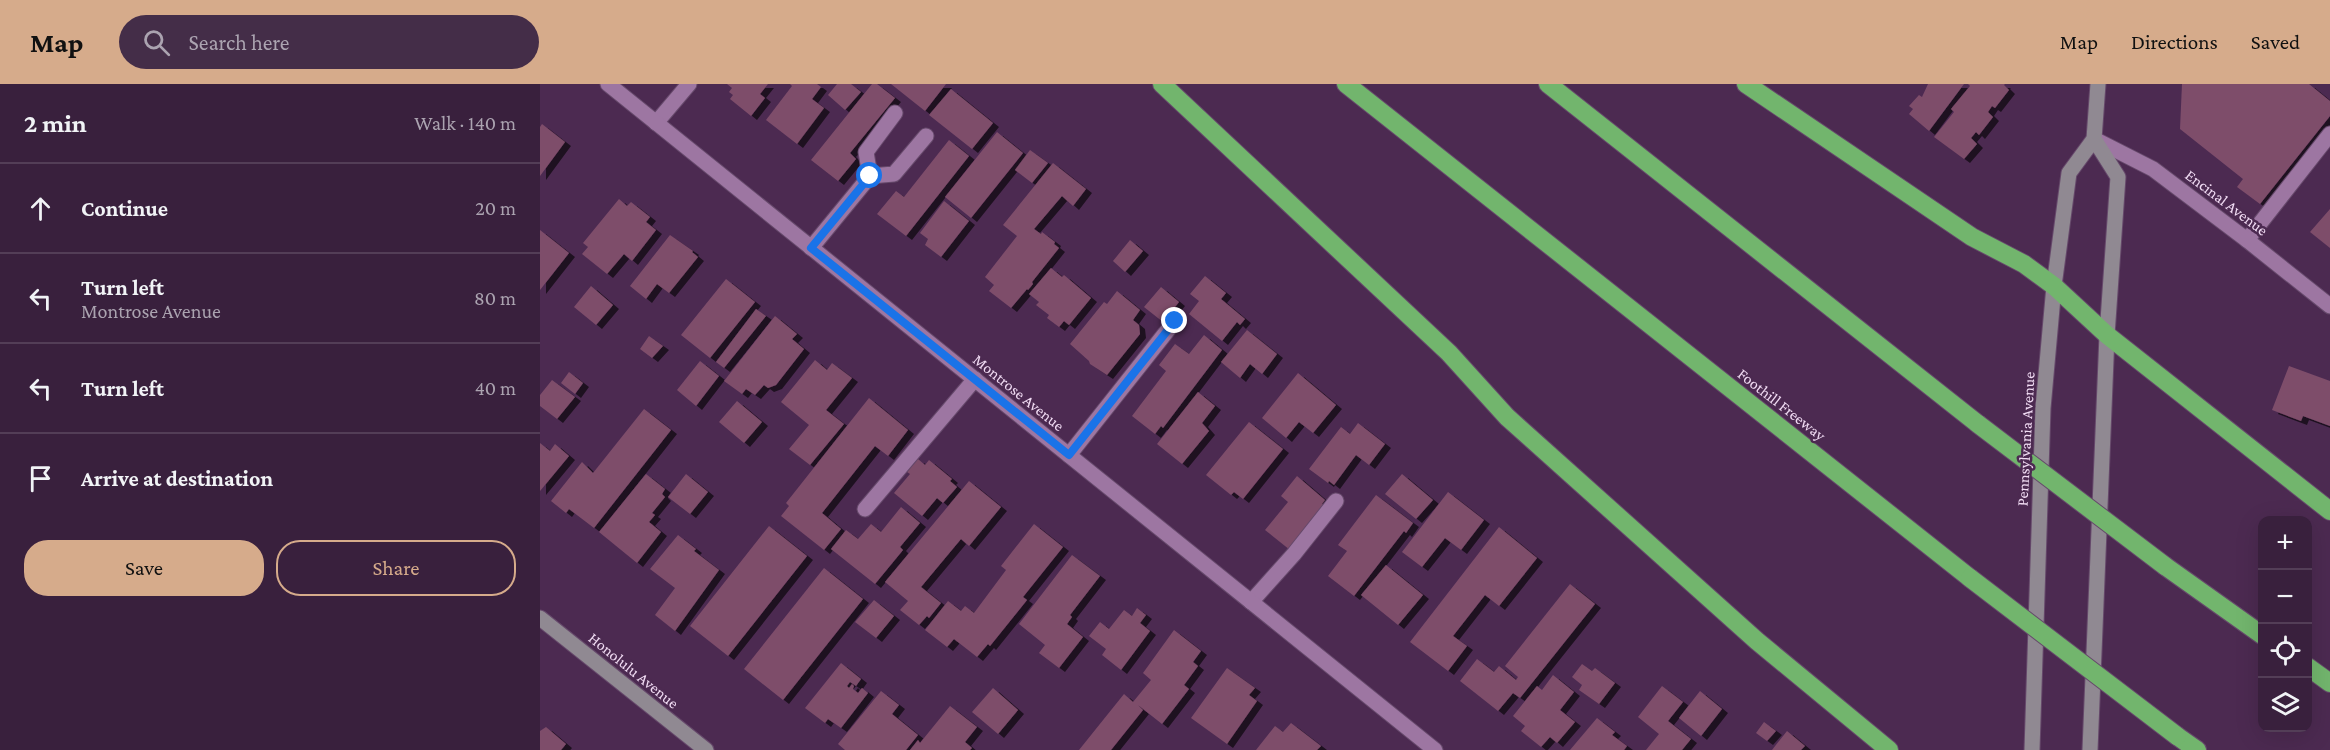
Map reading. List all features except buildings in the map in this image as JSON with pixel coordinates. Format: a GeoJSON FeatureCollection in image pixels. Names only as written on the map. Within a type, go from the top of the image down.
{"type":"FeatureCollection","features":[{"type":"Feature","properties":{"kind":"highway"},"geometry":{"type":"LineString","coordinates":[[1162,84],[1449,353],[1507,417],[1757,641],[1889,750]]}},
{"type":"Feature","properties":{"kind":"highway","name":"Foothill Freeway"},"geometry":{"type":"LineString","coordinates":[[1346,84],[1970,578],[2197,750]]}},
{"type":"Feature","properties":{"kind":"highway"},"geometry":{"type":"LineString","coordinates":[[1548,84],[1977,424],[2165,566],[2258,632]]}},
{"type":"Feature","properties":{"kind":"highway"},"geometry":{"type":"LineString","coordinates":[[1746,84],[1972,237],[2024,264],[2054,286],[2107,335],[2330,511]]}},
{"type":"Feature","properties":{"kind":"highway"},"geometry":{"type":"LineString","coordinates":[[2312,670],[2330,682]]}},
{"type":"Feature","properties":{"kind":"main road"},"geometry":{"type":"LineString","coordinates":[[2090,750],[2107,335],[2118,177],[2094,139],[2098,84]]}},
{"type":"Feature","properties":{"kind":"main road","name":"Pennsylvania Avenue"},"geometry":{"type":"LineString","coordinates":[[2032,750],[2043,408],[2054,286],[2069,173],[2094,139]]}},
{"type":"Feature","properties":{"kind":"main road","name":"Honolulu Avenue"},"geometry":{"type":"LineString","coordinates":[[540,618],[706,750]]}},
{"type":"Feature","properties":{"kind":"street","name":"Montrose Avenue"},"geometry":{"type":"LineString","coordinates":[[608,84],[1435,750]]}},
{"type":"Feature","properties":{"kind":"street"},"geometry":{"type":"LineString","coordinates":[[656,123],[689,84]]}},
{"type":"Feature","properties":{"kind":"street"},"geometry":{"type":"LineString","coordinates":[[870,176],[866,152],[895,113]]}},
{"type":"Feature","properties":{"kind":"street"},"geometry":{"type":"LineString","coordinates":[[2247,240],[2330,134]]}},
{"type":"Feature","properties":{"kind":"street"},"geometry":{"type":"LineString","coordinates":[[811,248],[870,176],[894,174],[926,136]]}},
{"type":"Feature","properties":{"kind":"street","name":"Encinal Avenue"},"geometry":{"type":"LineString","coordinates":[[2094,139],[2153,169],[2330,306]]}},
{"type":"Feature","properties":{"kind":"street"},"geometry":{"type":"LineString","coordinates":[[1069,455],[1175,321]]}},
{"type":"Feature","properties":{"kind":"street"},"geometry":{"type":"LineString","coordinates":[[865,508],[975,379]]}},
{"type":"Feature","properties":{"kind":"street"},"geometry":{"type":"LineString","coordinates":[[1251,602],[1294,554],[1336,501]]}},
{"type":"Feature","properties":{"kind":"route"},"geometry":{"type":"LineString","coordinates":[[870,176],[811,248],[1069,455],[1175,321]]}}]}
